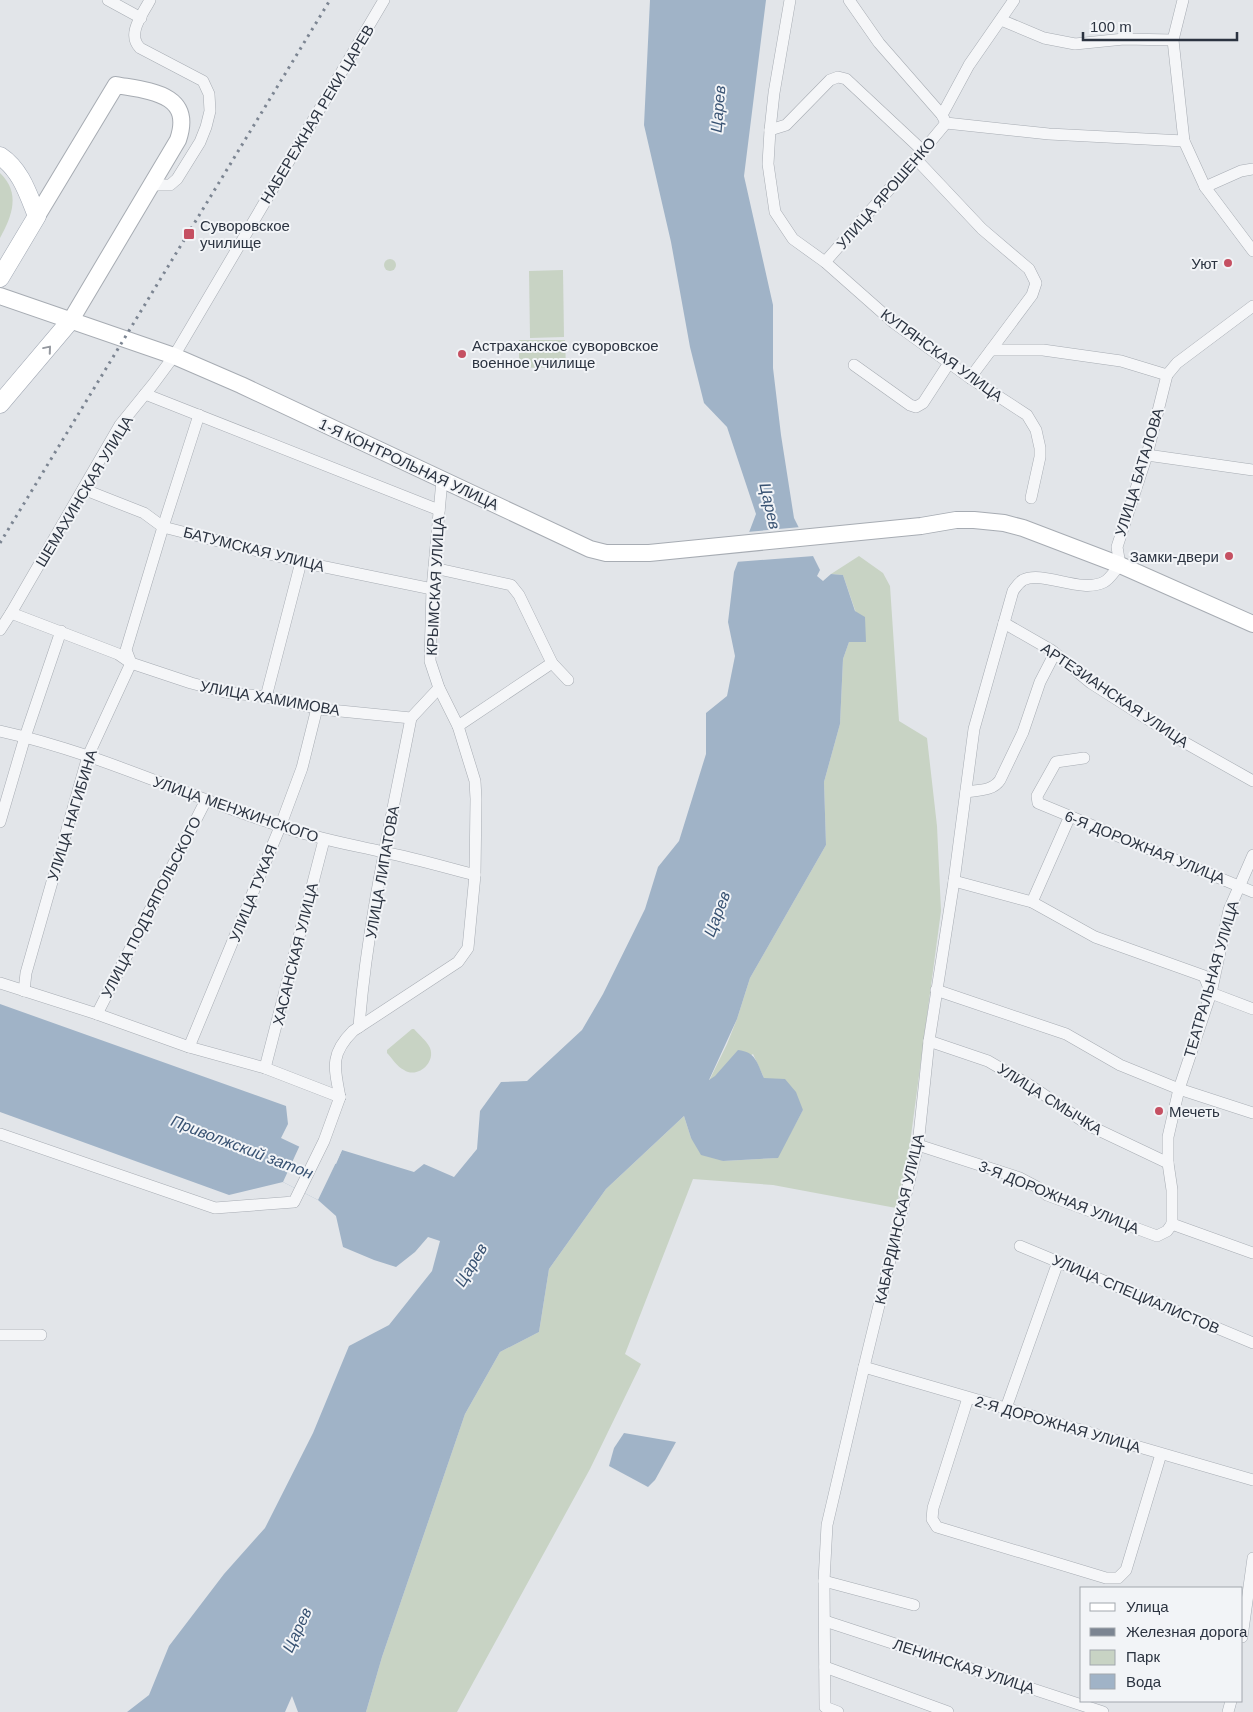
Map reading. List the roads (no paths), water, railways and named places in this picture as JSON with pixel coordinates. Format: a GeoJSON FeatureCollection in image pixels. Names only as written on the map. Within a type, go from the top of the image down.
{"type":"FeatureCollection","features":[{"type":"Feature","properties":{"kind":"main road"},"geometry":{"type":"LineString","coordinates":[[0,278],[116,85],[148,91],[168,98],[175,104],[180,113],[182,123],[178,140],[152,185],[71,320],[0,404]]}},
{"type":"Feature","properties":{"kind":"main road"},"geometry":{"type":"LineString","coordinates":[[0,156],[14,169],[24,183],[37,216]]}},
{"type":"Feature","properties":{"kind":"main road","name":"1-Я КОНТРОЛЬНАЯ УЛИЦА"},"geometry":{"type":"LineString","coordinates":[[0,296],[174,356],[241,385],[590,549],[606,553],[649,553],[921,526],[956,520],[1004,523],[1023,528],[1120,564],[1253,624]]}},
{"type":"Feature","properties":{"kind":"street"},"geometry":{"type":"LineString","coordinates":[[108,0],[141,18]]}},
{"type":"Feature","properties":{"kind":"street"},"geometry":{"type":"LineString","coordinates":[[150,0],[134,33],[134,41],[137,45],[203,80],[209,94],[210,103],[206,127],[200,142],[177,179],[170,185],[152,185]]}},
{"type":"Feature","properties":{"kind":"street","name":"НАБЕРЕЖНАЯ РЕКИ ЦАРЕВ"},"geometry":{"type":"LineString","coordinates":[[174,356],[384,0]]}},
{"type":"Feature","properties":{"kind":"street"},"geometry":{"type":"LineString","coordinates":[[790,0],[774,94],[770,130],[786,125],[830,80],[838,77],[846,79],[920,155],[982,229],[1029,269],[1036,283],[1032,295],[970,378]]}},
{"type":"Feature","properties":{"kind":"street"},"geometry":{"type":"LineString","coordinates":[[848,0],[879,43],[944,119],[1049,134],[1184,140]]}},
{"type":"Feature","properties":{"kind":"street","name":"УЛИЦА ЯРОШЕНКО"},"geometry":{"type":"LineString","coordinates":[[825,262],[920,155],[944,119],[969,65],[1014,0]]}},
{"type":"Feature","properties":{"kind":"street"},"geometry":{"type":"LineString","coordinates":[[1183,0],[1173,40],[1184,140],[1205,188],[1253,251]]}},
{"type":"Feature","properties":{"kind":"street"},"geometry":{"type":"LineString","coordinates":[[1001,20],[1044,38],[1074,44],[1124,40],[1173,40]]}},
{"type":"Feature","properties":{"kind":"street","name":"КУПЯНСКАЯ УЛИЦА"},"geometry":{"type":"LineString","coordinates":[[770,130],[768,164],[775,212],[792,239],[825,262],[894,323],[970,378],[1027,415],[1036,430],[1040,448],[1031,498]]}},
{"type":"Feature","properties":{"kind":"street"},"geometry":{"type":"LineString","coordinates":[[1205,188],[1241,171],[1253,169]]}},
{"type":"Feature","properties":{"kind":"street"},"geometry":{"type":"LineString","coordinates":[[991,350],[1043,350],[1121,361],[1167,375],[1177,363],[1253,306]]}},
{"type":"Feature","properties":{"kind":"street","name":"ШЕМАХИНСКАЯ УЛИЦА"},"geometry":{"type":"LineString","coordinates":[[0,630],[120,426],[174,356]]}},
{"type":"Feature","properties":{"kind":"street"},"geometry":{"type":"LineString","coordinates":[[854,365],[910,406],[916,407],[923,403],[949,363]]}},
{"type":"Feature","properties":{"kind":"street","name":"УЛИЦА БАТАЛОВА"},"geometry":{"type":"LineString","coordinates":[[1120,564],[1117,547],[1147,454],[1167,375]]}},
{"type":"Feature","properties":{"kind":"street"},"geometry":{"type":"LineString","coordinates":[[145,394],[439,510]]}},
{"type":"Feature","properties":{"kind":"street","name":"УЛИЦА НАГИБИНА"},"geometry":{"type":"LineString","coordinates":[[24,991],[26,974],[88,756],[130,663],[126,650],[199,415]]}},
{"type":"Feature","properties":{"kind":"street"},"geometry":{"type":"LineString","coordinates":[[1147,454],[1253,470]]}},
{"type":"Feature","properties":{"kind":"street","name":"КРЫМСКАЯ УЛИЦА"},"geometry":{"type":"LineString","coordinates":[[340,1097],[334,1067],[335,1057],[344,1040],[359,1027],[458,962],[468,948],[475,875],[475,781],[458,726],[439,688],[430,662],[432,588],[442,480]]}},
{"type":"Feature","properties":{"kind":"street","name":"БАТУМСКАЯ УЛИЦА"},"geometry":{"type":"LineString","coordinates":[[83,489],[144,513],[163,527],[301,562],[432,588]]}},
{"type":"Feature","properties":{"kind":"street"},"geometry":{"type":"LineString","coordinates":[[266,697],[301,562]]}},
{"type":"Feature","properties":{"kind":"street"},"geometry":{"type":"LineString","coordinates":[[1004,623],[1013,592],[1023,580],[1036,578],[1078,585],[1091,585],[1105,582],[1120,564]]}},
{"type":"Feature","properties":{"kind":"street"},"geometry":{"type":"LineString","coordinates":[[434,568],[511,585],[519,595],[552,663],[568,680]]}},
{"type":"Feature","properties":{"kind":"street","name":"УЛИЦА ХАМИМОВА"},"geometry":{"type":"LineString","coordinates":[[11,613],[118,654],[130,663],[225,692],[266,697],[317,708],[411,718]]}},
{"type":"Feature","properties":{"kind":"street","name":"АРТЕЗИАНСКАЯ УЛИЦА"},"geometry":{"type":"LineString","coordinates":[[1004,623],[1055,653],[1092,682],[1182,741],[1253,781]]}},
{"type":"Feature","properties":{"kind":"street","name":"КАБАРДИНСКАЯ УЛИЦА"},"geometry":{"type":"LineString","coordinates":[[838,1712],[825,1707],[824,1580],[827,1524],[918,1145],[929,1041],[954,881],[974,729],[1004,623]]}},
{"type":"Feature","properties":{"kind":"street"},"geometry":{"type":"LineString","coordinates":[[0,822],[24,736],[61,632]]}},
{"type":"Feature","properties":{"kind":"street"},"geometry":{"type":"LineString","coordinates":[[966,792],[992,788],[997,785],[1023,732],[1040,682],[1055,653]]}},
{"type":"Feature","properties":{"kind":"street"},"geometry":{"type":"LineString","coordinates":[[458,726],[552,663]]}},
{"type":"Feature","properties":{"kind":"street"},"geometry":{"type":"LineString","coordinates":[[411,718],[439,688]]}},
{"type":"Feature","properties":{"kind":"street","name":"УЛИЦА ТУКАЯ"},"geometry":{"type":"LineString","coordinates":[[189,1047],[302,768],[317,708]]}},
{"type":"Feature","properties":{"kind":"street","name":"УЛИЦА ЛИПАТОВА"},"geometry":{"type":"LineString","coordinates":[[359,1027],[362,981],[384,852],[411,718]]}},
{"type":"Feature","properties":{"kind":"street","name":"УЛИЦА МЕНЖИНСКОГО"},"geometry":{"type":"LineString","coordinates":[[0,731],[24,736],[88,756],[206,800],[324,840],[384,852],[475,875]]}},
{"type":"Feature","properties":{"kind":"street","name":"6-Я ДОРОЖНАЯ УЛИЦА"},"geometry":{"type":"LineString","coordinates":[[1084,758],[1056,762],[1037,796],[1038,803],[1253,892]]}},
{"type":"Feature","properties":{"kind":"street","name":"УЛИЦА ПОДЪЯПОЛЬСКОГО"},"geometry":{"type":"LineString","coordinates":[[97,1014],[206,800]]}},
{"type":"Feature","properties":{"kind":"street"},"geometry":{"type":"LineString","coordinates":[[1032,902],[1070,816]]}},
{"type":"Feature","properties":{"kind":"street","name":"ХАСАНСКАЯ УЛИЦА"},"geometry":{"type":"LineString","coordinates":[[265,1068],[324,840]]}},
{"type":"Feature","properties":{"kind":"street","name":"ТЕАТРАЛЬНАЯ УЛИЦА"},"geometry":{"type":"LineString","coordinates":[[1172,1224],[1172,1190],[1168,1163],[1168,1137],[1179,1089],[1211,993],[1229,910],[1253,855]]}},
{"type":"Feature","properties":{"kind":"street"},"geometry":{"type":"LineString","coordinates":[[954,881],[1032,902],[1095,937],[1204,976],[1211,993],[1253,1009]]}},
{"type":"Feature","properties":{"kind":"street"},"geometry":{"type":"LineString","coordinates":[[0,983],[97,1014],[189,1047],[265,1068],[340,1097],[324,1141],[294,1202],[215,1208],[0,1134]]}},
{"type":"Feature","properties":{"kind":"street"},"geometry":{"type":"LineString","coordinates":[[936,990],[1066,1034],[1120,1065],[1179,1089],[1253,1113]]}},
{"type":"Feature","properties":{"kind":"street","name":"УЛИЦА СМЫЧКА"},"geometry":{"type":"LineString","coordinates":[[929,1041],[988,1061],[1031,1086],[1090,1126],[1168,1163]]}},
{"type":"Feature","properties":{"kind":"street","name":"3-Я ДОРОЖНАЯ УЛИЦА"},"geometry":{"type":"LineString","coordinates":[[918,1145],[1020,1178],[1039,1188],[1047,1195],[1157,1236],[1167,1231],[1172,1224]]}},
{"type":"Feature","properties":{"kind":"street"},"geometry":{"type":"LineString","coordinates":[[1172,1224],[1253,1253]]}},
{"type":"Feature","properties":{"kind":"street","name":"УЛИЦА СПЕЦИАЛИСТОВ"},"geometry":{"type":"LineString","coordinates":[[1020,1246],[1253,1343]]}},
{"type":"Feature","properties":{"kind":"street"},"geometry":{"type":"LineString","coordinates":[[1006,1408],[1058,1262]]}},
{"type":"Feature","properties":{"kind":"street"},"geometry":{"type":"LineString","coordinates":[[0,1335],[41,1335]]}},
{"type":"Feature","properties":{"kind":"street","name":"2-Я ДОРОЖНАЯ УЛИЦА"},"geometry":{"type":"LineString","coordinates":[[864,1367],[1253,1480]]}},
{"type":"Feature","properties":{"kind":"street"},"geometry":{"type":"LineString","coordinates":[[968,1398],[933,1508],[932,1519],[937,1527],[1106,1578],[1118,1578],[1126,1570],[1161,1454]]}},
{"type":"Feature","properties":{"kind":"street"},"geometry":{"type":"LineString","coordinates":[[1243,1633],[1250,1603],[1253,1558]]}},
{"type":"Feature","properties":{"kind":"street"},"geometry":{"type":"LineString","coordinates":[[824,1580],[914,1606]]}},
{"type":"Feature","properties":{"kind":"street","name":"ЛЕНИНСКАЯ УЛИЦА"},"geometry":{"type":"LineString","coordinates":[[825,1621],[1097,1711]]}},
{"type":"Feature","properties":{"kind":"street"},"geometry":{"type":"LineString","coordinates":[[825,1666],[948,1712]]}},
{"type":"Feature","properties":{"kind":"water"},"geometry":{"type":"Polygon","coordinates":[[[650,0],[766,0],[744,176],[773,305],[773,368],[794,518],[820,570],[817,576],[823,581],[831,574],[843,575],[855,611],[865,617],[866,642],[849,642],[843,659],[840,724],[824,782],[826,845],[750,978],[737,1019],[709,1080],[715,1076],[738,1050],[744,1051],[755,1059],[764,1078],[785,1079],[796,1092],[803,1110],[778,1158],[723,1161],[701,1155],[691,1138],[684,1116],[606,1189],[549,1269],[539,1332],[500,1352],[465,1414],[382,1657],[366,1712],[298,1712],[292,1696],[285,1712],[127,1712],[149,1695],[169,1646],[224,1574],[265,1528],[313,1433],[349,1346],[389,1325],[432,1271],[440,1241],[428,1237],[415,1252],[396,1267],[343,1247],[336,1216],[318,1200],[283,1182],[229,1195],[0,1112],[0,1004],[286,1106],[288,1124],[281,1138],[336,1164],[342,1150],[414,1172],[424,1164],[454,1177],[477,1149],[480,1111],[501,1082],[527,1081],[582,1030],[603,994],[645,909],[658,867],[679,841],[706,754],[706,713],[727,696],[735,656],[728,622],[734,572],[756,514],[727,427],[704,403],[690,347],[671,242],[644,125],[650,0]]]}},
{"type":"Feature","properties":{"kind":"water"},"geometry":{"type":"Polygon","coordinates":[[[624,1433],[676,1442],[655,1480],[648,1487],[609,1466],[614,1448],[624,1433]]]}},
{"type":"Feature","properties":{"kind":"railway"},"geometry":{"type":"LineString","coordinates":[[0,543],[330,0]]}},
{"type":"Feature","properties":{"kind":"place","name":"Суворовское училище"},"geometry":{"type":"Point","coordinates":[189,234]}},
{"type":"Feature","properties":{"kind":"place","name":"Уют"},"geometry":{"type":"Point","coordinates":[1228,263]}},
{"type":"Feature","properties":{"kind":"place","name":"Астраханское суворовское военное училище"},"geometry":{"type":"Point","coordinates":[462,354]}},
{"type":"Feature","properties":{"kind":"place","name":"Замки-двери"},"geometry":{"type":"Point","coordinates":[1229,556]}},
{"type":"Feature","properties":{"kind":"place","name":"Мечеть"},"geometry":{"type":"Point","coordinates":[1159,1111]}},
{"type":"Feature","properties":{"kind":"water label","name":"Царев"},"geometry":{"type":"Point","coordinates":[718,109]}},
{"type":"Feature","properties":{"kind":"water label","name":"Царев"},"geometry":{"type":"Point","coordinates":[770,506]}},
{"type":"Feature","properties":{"kind":"water label","name":"Царев"},"geometry":{"type":"Point","coordinates":[717,914]}},
{"type":"Feature","properties":{"kind":"water label","name":"Приволжский затон"},"geometry":{"type":"Point","coordinates":[242,1147]}},
{"type":"Feature","properties":{"kind":"water label","name":"Царев"},"geometry":{"type":"Point","coordinates":[471,1265]}},
{"type":"Feature","properties":{"kind":"water label","name":"Царев"},"geometry":{"type":"Point","coordinates":[297,1630]}}]}
